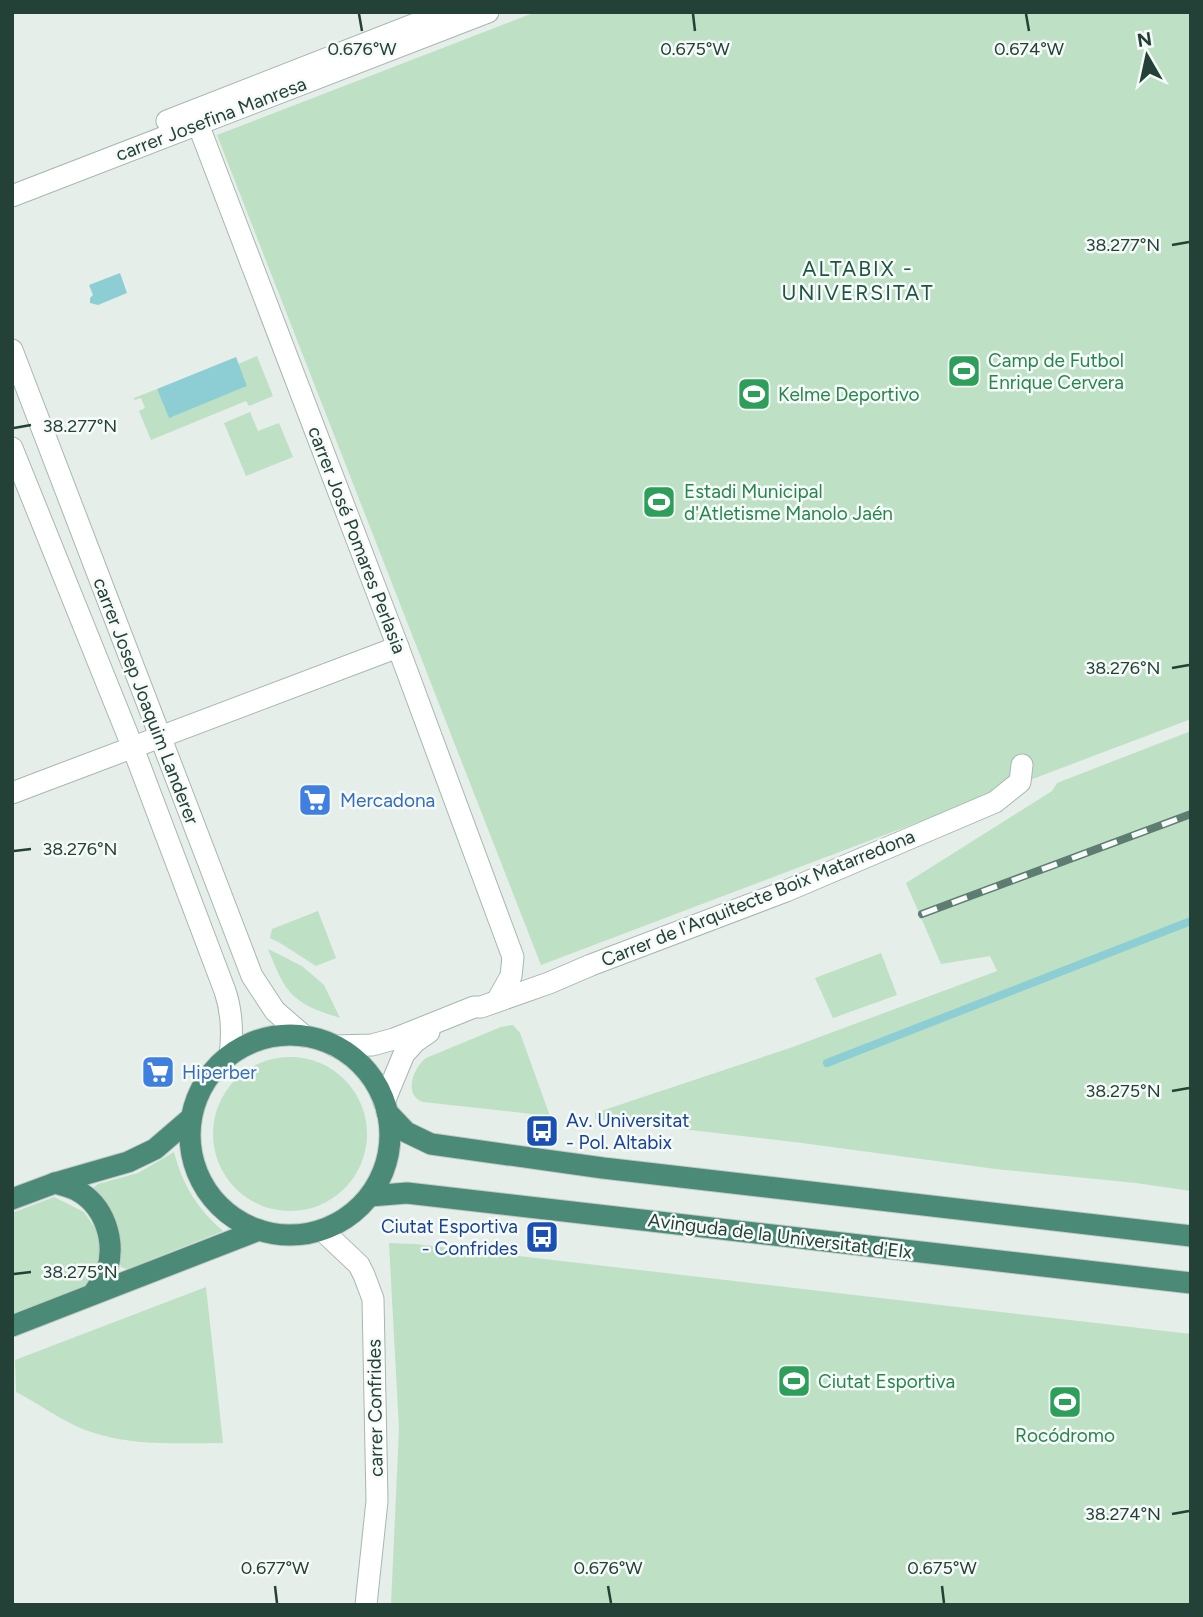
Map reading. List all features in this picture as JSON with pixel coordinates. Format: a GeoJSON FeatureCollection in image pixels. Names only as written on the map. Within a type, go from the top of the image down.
{"type":"FeatureCollection","features":[{"type":"Feature","properties":{"kind":"highway"},"geometry":{"type":"LineString","coordinates":[[278,1036],[304,1036],[335,1046],[365,1069],[376,1084],[385,1107],[389,1148],[383,1173],[369,1196],[356,1210],[340,1222],[322,1230],[280,1235],[259,1230],[237,1220],[219,1206],[204,1187],[194,1166],[190,1142],[191,1118],[205,1083],[230,1055],[253,1042],[278,1036]]}},
{"type":"Feature","properties":{"kind":"highway"},"geometry":{"type":"LineString","coordinates":[[385,1107],[406,1132],[431,1143],[617,1170],[1191,1236]]}},
{"type":"Feature","properties":{"kind":"highway"},"geometry":{"type":"LineString","coordinates":[[12,1199],[137,1158],[155,1149],[191,1118]]}},
{"type":"Feature","properties":{"kind":"highway"},"geometry":{"type":"LineString","coordinates":[[55,1183],[76,1190],[94,1203],[106,1222],[111,1247],[107,1273],[93,1294]]}},
{"type":"Feature","properties":{"kind":"highway","name":"Avinguda de la Universitat d'Elx"},"geometry":{"type":"LineString","coordinates":[[369,1196],[407,1192],[1191,1283]]}},
{"type":"Feature","properties":{"kind":"highway"},"geometry":{"type":"LineString","coordinates":[[12,1326],[259,1230]]}},
{"type":"Feature","properties":{"kind":"street","name":"carrer Josefina Manresa"},"geometry":{"type":"LineString","coordinates":[[12,181],[446,12]]}},
{"type":"Feature","properties":{"kind":"street","name":"carrer Josefina Manresa"},"geometry":{"type":"LineString","coordinates":[[12,196],[488,12]]}},
{"type":"Feature","properties":{"kind":"street","name":"carrer José Pomares Perlasia"},"geometry":{"type":"LineString","coordinates":[[198,124],[513,957]]}},
{"type":"Feature","properties":{"kind":"street","name":"carrer Josep Joaquim Landerer"},"geometry":{"type":"LineString","coordinates":[[12,350],[252,976],[275,1011],[304,1036]]}},
{"type":"Feature","properties":{"kind":"street","name":"carrer Josep Joaquim Landerer"},"geometry":{"type":"LineString","coordinates":[[12,449],[133,748],[229,1003],[233,1031],[230,1055]]}},
{"type":"Feature","properties":{"kind":"street"},"geometry":{"type":"LineString","coordinates":[[12,793],[398,647]]}},
{"type":"Feature","properties":{"kind":"street","name":"Carrer de l'Arquitecte Boix Matarredona"},"geometry":{"type":"LineString","coordinates":[[335,1046],[372,1045],[394,1039],[474,1007],[481,1007],[549,983],[786,891],[995,802],[1020,782],[1022,765]]}},
{"type":"Feature","properties":{"kind":"street"},"geometry":{"type":"LineString","coordinates":[[513,957],[525,971],[549,983]]}},
{"type":"Feature","properties":{"kind":"street"},"geometry":{"type":"LineString","coordinates":[[497,1001],[511,976],[513,957]]}},
{"type":"Feature","properties":{"kind":"street","name":"Carrer de l'Arquitecte Boix Matarredona"},"geometry":{"type":"LineString","coordinates":[[385,1107],[404,1054],[433,1028],[474,1007]]}},
{"type":"Feature","properties":{"kind":"street","name":"carrer Confrides"},"geometry":{"type":"LineString","coordinates":[[322,1230],[359,1265],[373,1299],[377,1501],[366,1605]]}},
{"type":"Feature","properties":{"kind":"green space","name":"Kelme Deportivo"},"geometry":{"type":"Polygon","coordinates":[[[536,12],[1191,12],[1191,719],[541,965],[217,135],[536,12]]]}},
{"type":"Feature","properties":{"kind":"green space"},"geometry":{"type":"Polygon","coordinates":[[[257,356],[273,396],[249,406],[246,401],[151,440],[139,411],[145,408],[141,398],[134,398],[157,389],[169,417],[247,386],[238,364],[257,356]]]}},
{"type":"Feature","properties":{"kind":"green space"},"geometry":{"type":"Polygon","coordinates":[[[250,412],[258,431],[279,423],[293,457],[246,476],[224,423],[250,412]]]}},
{"type":"Feature","properties":{"kind":"green space"},"geometry":{"type":"Polygon","coordinates":[[[1191,731],[1191,1191],[595,1119],[595,1113],[790,1048],[997,971],[990,956],[941,964],[906,883],[1052,791],[1057,783],[1191,731]]]}},
{"type":"Feature","properties":{"kind":"green space"},"geometry":{"type":"Polygon","coordinates":[[[318,911],[336,958],[316,966],[270,938],[272,929],[318,911]]]}},
{"type":"Feature","properties":{"kind":"green space"},"geometry":{"type":"Polygon","coordinates":[[[268,949],[302,966],[324,985],[340,1018],[311,1007],[295,997],[282,981],[268,949]]]}},
{"type":"Feature","properties":{"kind":"green space"},"geometry":{"type":"Polygon","coordinates":[[[881,953],[897,995],[833,1018],[815,978],[881,953]]]}},
{"type":"Feature","properties":{"kind":"green space"},"geometry":{"type":"Polygon","coordinates":[[[513,1025],[520,1033],[550,1116],[423,1102],[413,1094],[414,1074],[426,1058],[501,1027],[513,1025]]]}},
{"type":"Feature","properties":{"kind":"green space"},"geometry":{"type":"Polygon","coordinates":[[[290,1057],[320,1063],[345,1079],[361,1104],[367,1134],[361,1164],[345,1189],[320,1205],[290,1211],[260,1205],[235,1189],[219,1164],[213,1134],[219,1104],[235,1079],[260,1063],[290,1057]]]}},
{"type":"Feature","properties":{"kind":"green space"},"geometry":{"type":"Polygon","coordinates":[[[174,1152],[192,1196],[223,1231],[127,1269],[121,1267],[119,1233],[107,1205],[93,1188],[98,1184],[138,1173],[174,1152]]]}},
{"type":"Feature","properties":{"kind":"green space"},"geometry":{"type":"Polygon","coordinates":[[[54,1197],[84,1212],[106,1244],[89,1284],[12,1314],[12,1213],[54,1197]]]}},
{"type":"Feature","properties":{"kind":"green space","name":"Ciutat Esportiva"},"geometry":{"type":"Polygon","coordinates":[[[389,1243],[1191,1334],[1191,1605],[391,1605],[399,1429],[389,1243]]]}},
{"type":"Feature","properties":{"kind":"green space"},"geometry":{"type":"Polygon","coordinates":[[[206,1287],[223,1443],[168,1443],[113,1438],[78,1427],[16,1392],[15,1360],[206,1287]]]}},
{"type":"Feature","properties":{"kind":"water"},"geometry":{"type":"Polygon","coordinates":[[[120,273],[127,293],[98,305],[90,303],[93,295],[89,285],[120,273]]]}},
{"type":"Feature","properties":{"kind":"water"},"geometry":{"type":"Polygon","coordinates":[[[236,357],[247,386],[169,418],[157,389],[236,357]]]}},
{"type":"Feature","properties":{"kind":"waterway"},"geometry":{"type":"LineString","coordinates":[[827,1063],[1191,921]]}},
{"type":"Feature","properties":{"kind":"railway"},"geometry":{"type":"LineString","coordinates":[[922,914],[1191,814]]}},
{"type":"Feature","properties":{"kind":"place","name":"Camp de Futbol Enrique Cervera"},"geometry":{"type":"Point","coordinates":[964,371]}},
{"type":"Feature","properties":{"kind":"place","name":"Kelme Deportivo"},"geometry":{"type":"Point","coordinates":[754,394]}},
{"type":"Feature","properties":{"kind":"place","name":"Estadi Municipal d'Atletisme Manolo Jaén"},"geometry":{"type":"Point","coordinates":[659,502]}},
{"type":"Feature","properties":{"kind":"place","name":"Mercadona"},"geometry":{"type":"Point","coordinates":[315,800]}},
{"type":"Feature","properties":{"kind":"place","name":"Hiperber"},"geometry":{"type":"Point","coordinates":[158,1072]}},
{"type":"Feature","properties":{"kind":"place","name":"Av. Universitat - Pol. Altabix"},"geometry":{"type":"Point","coordinates":[542,1131]}},
{"type":"Feature","properties":{"kind":"place","name":"Ciutat Esportiva - Confrides"},"geometry":{"type":"Point","coordinates":[542,1237]}},
{"type":"Feature","properties":{"kind":"place","name":"Ciutat Esportiva"},"geometry":{"type":"Point","coordinates":[794,1381]}},
{"type":"Feature","properties":{"kind":"place","name":"Rocódromo"},"geometry":{"type":"Point","coordinates":[1065,1402]}},
{"type":"Feature","properties":{"kind":"district","name":"ALTABIX - UNIVERSITAT"},"geometry":{"type":"Point","coordinates":[858,280]}}]}
